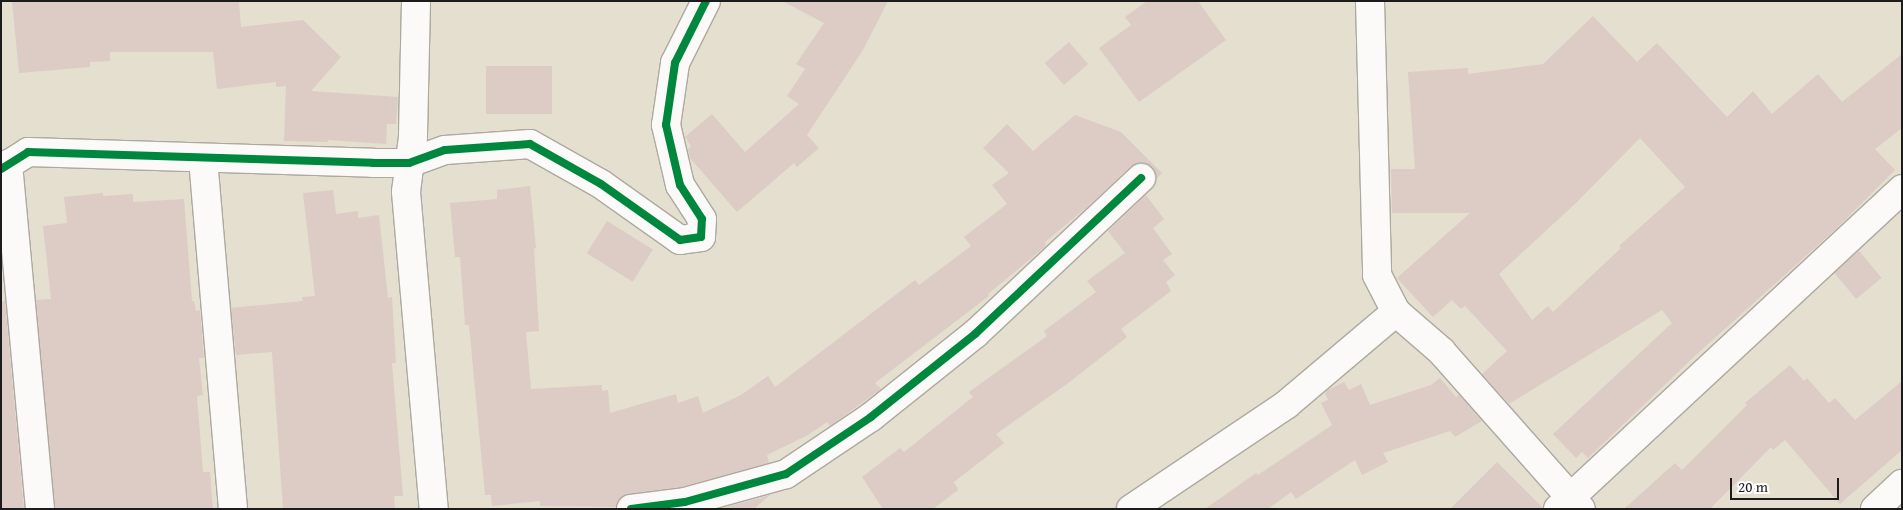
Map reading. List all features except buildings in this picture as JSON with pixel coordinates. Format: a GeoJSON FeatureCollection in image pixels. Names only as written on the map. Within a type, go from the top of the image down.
{"type":"FeatureCollection","features":[{"type":"Feature","properties":{"kind":"street"},"geometry":{"type":"LineString","coordinates":[[40,509],[5,167],[28,152],[203,159],[409,163],[445,150],[530,144],[601,184],[680,240],[701,237],[702,220],[680,185],[666,125],[675,64],[706,1]]}},
{"type":"Feature","properties":{"kind":"street"},"geometry":{"type":"LineString","coordinates":[[1370,1],[1377,275],[1396,312],[1441,351],[1570,505],[1902,189]]}},
{"type":"Feature","properties":{"kind":"street"},"geometry":{"type":"LineString","coordinates":[[416,2],[413,137],[406,192],[434,509]]}},
{"type":"Feature","properties":{"kind":"street"},"geometry":{"type":"LineString","coordinates":[[203,159],[233,509]]}},
{"type":"Feature","properties":{"kind":"street"},"geometry":{"type":"LineString","coordinates":[[631,509],[685,502],[786,474],[871,417],[975,334],[1141,178]]}},
{"type":"Feature","properties":{"kind":"street"},"geometry":{"type":"LineString","coordinates":[[1131,509],[1287,404],[1396,312]]}},
{"type":"Feature","properties":{"kind":"street"},"geometry":{"type":"LineString","coordinates":[[1875,509],[1902,484]]}},
{"type":"Feature","properties":{"kind":"cycle path"},"geometry":{"type":"LineString","coordinates":[[1,169],[28,152],[409,163],[445,150],[530,144],[601,184],[680,240],[701,237],[702,219],[680,185],[666,125],[675,63],[706,1]]}},
{"type":"Feature","properties":{"kind":"cycle path"},"geometry":{"type":"LineString","coordinates":[[631,509],[685,502],[786,474],[871,417],[975,334],[1141,178]]}}]}
